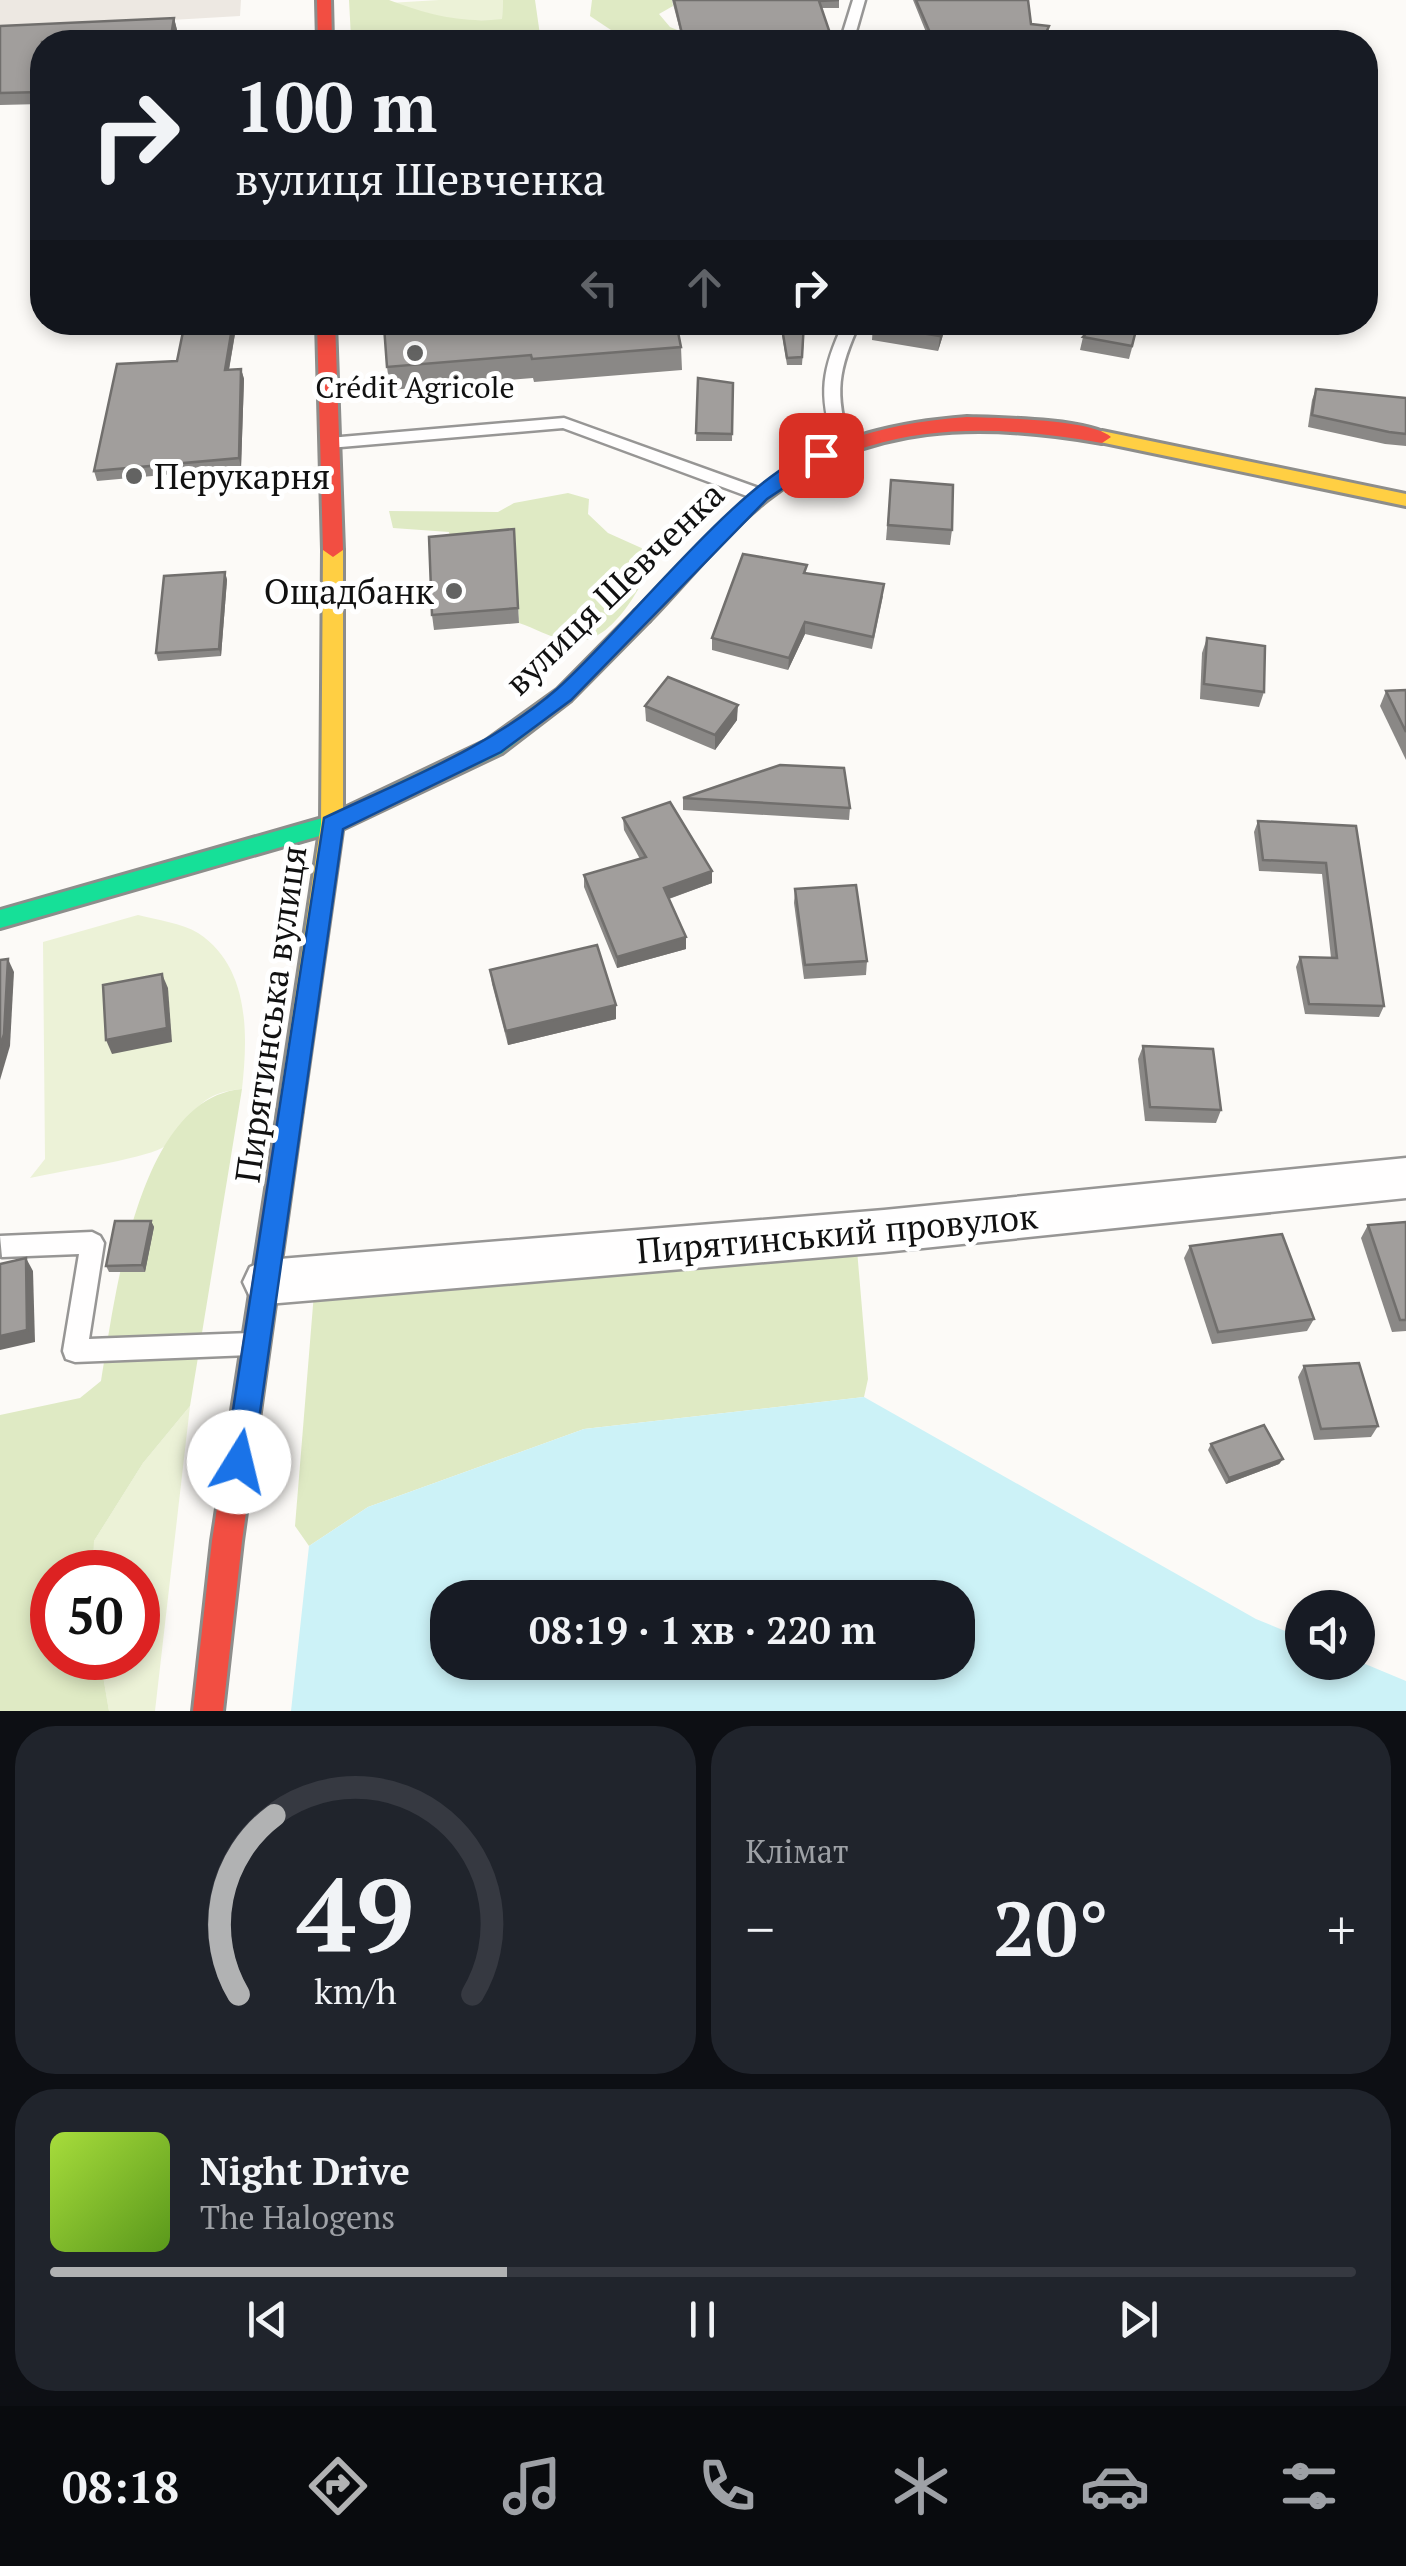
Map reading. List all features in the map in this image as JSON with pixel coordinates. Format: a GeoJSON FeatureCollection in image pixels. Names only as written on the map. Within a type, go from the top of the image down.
{"type":"FeatureCollection","features":[{"type":"Feature","properties":{"kind":"main road"},"geometry":{"type":"LineString","coordinates":[[324,0],[325,30]]}},
{"type":"Feature","properties":{"kind":"main road","name":"Пирятинська вулиця"},"geometry":{"type":"LineString","coordinates":[[208,1711],[227,1541],[332,824],[335,604],[326,335]]}},
{"type":"Feature","properties":{"kind":"main road","name":"вулиця Шевченка"},"geometry":{"type":"LineString","coordinates":[[0,919],[332,824],[494,747],[564,695],[760,495],[842,443],[923,425],[992,418],[1406,500]]}},
{"type":"Feature","properties":{"kind":"street","name":"Пирятинський провулок"},"geometry":{"type":"LineString","coordinates":[[267,1282],[884,1231],[1406,1178]]}},
{"type":"Feature","properties":{"kind":"lane"},"geometry":{"type":"LineString","coordinates":[[850,30],[860,0]]}},
{"type":"Feature","properties":{"kind":"lane"},"geometry":{"type":"LineString","coordinates":[[842,443],[828,406],[831,366],[846,335]]}},
{"type":"Feature","properties":{"kind":"lane"},"geometry":{"type":"LineString","coordinates":[[328,443],[564,423],[760,495]]}},
{"type":"Feature","properties":{"kind":"lane"},"geometry":{"type":"LineString","coordinates":[[2,1246],[92,1243],[75,1351],[257,1343]]}},
{"type":"Feature","properties":{"kind":"green space"},"geometry":{"type":"Polygon","coordinates":[[[349,0],[389,0],[443,16],[487,20],[502,19],[503,0],[535,0],[539,30],[351,30],[349,0]]]}},
{"type":"Feature","properties":{"kind":"green space"},"geometry":{"type":"Polygon","coordinates":[[[503,0],[502,20],[452,20],[389,3],[503,0]]]}},
{"type":"Feature","properties":{"kind":"green space"},"geometry":{"type":"Polygon","coordinates":[[[592,0],[672,0],[673,6],[659,14],[677,30],[611,30],[590,16],[592,0]]]}},
{"type":"Feature","properties":{"kind":"green space"},"geometry":{"type":"Polygon","coordinates":[[[568,493],[589,499],[588,514],[608,533],[657,555],[622,614],[610,627],[581,641],[558,639],[519,623],[515,545],[452,550],[449,532],[393,528],[389,511],[498,512],[514,503],[568,493]]]}},
{"type":"Feature","properties":{"kind":"green space"},"geometry":{"type":"Polygon","coordinates":[[[138,915],[198,933],[228,964],[242,1004],[242,1089],[223,1092],[200,1105],[162,1148],[30,1178],[45,1159],[43,942],[138,915]]]}},
{"type":"Feature","properties":{"kind":"green space"},"geometry":{"type":"Polygon","coordinates":[[[242,1089],[190,1406],[143,1463],[94,1541],[94,1550],[30,1550],[30,1680],[104,1680],[109,1711],[0,1711],[0,1415],[80,1398],[101,1381],[114,1302],[137,1208],[155,1164],[178,1127],[206,1101],[242,1089]]]}},
{"type":"Feature","properties":{"kind":"green space"},"geometry":{"type":"Polygon","coordinates":[[[856,1238],[868,1379],[864,1397],[584,1429],[368,1507],[309,1546],[295,1526],[314,1293],[856,1238]]]}},
{"type":"Feature","properties":{"kind":"green space"},"geometry":{"type":"Polygon","coordinates":[[[190,1406],[160,1667],[160,1550],[94,1550],[94,1541],[143,1463],[190,1406]]]}},
{"type":"Feature","properties":{"kind":"green space"},"geometry":{"type":"Polygon","coordinates":[[[104,1680],[159,1680],[155,1711],[109,1711],[104,1680]]]}},
{"type":"Feature","properties":{"kind":"shaded area"},"geometry":{"type":"Polygon","coordinates":[[[0,0],[241,0],[240,16],[0,30],[0,0]]]}},
{"type":"Feature","properties":{"kind":"water"},"geometry":{"type":"Polygon","coordinates":[[[864,1397],[1256,1619],[1285,1631],[1285,1680],[1375,1680],[1375,1668],[1406,1681],[1406,1711],[291,1711],[309,1546],[368,1507],[584,1429],[864,1397]]]}},
{"type":"Feature","properties":{"kind":"building"},"geometry":{"type":"Polygon","coordinates":[[[674,0],[839,0],[819,1],[829,30],[681,30],[674,0]]]}},
{"type":"Feature","properties":{"kind":"building"},"geometry":{"type":"Polygon","coordinates":[[[916,0],[1028,0],[1031,24],[1049,26],[1047,30],[929,30],[916,0]]]}},
{"type":"Feature","properties":{"kind":"building"},"geometry":{"type":"Polygon","coordinates":[[[174,18],[172,30],[30,30],[30,92],[0,93],[0,26],[174,18]]]}},
{"type":"Feature","properties":{"kind":"building"},"geometry":{"type":"Polygon","coordinates":[[[182,335],[231,335],[225,370],[241,369],[239,458],[94,471],[117,364],[177,361],[182,335]]]}},
{"type":"Feature","properties":{"kind":"building"},"geometry":{"type":"Polygon","coordinates":[[[385,335],[679,335],[681,347],[532,359],[531,355],[387,367],[385,335]]]}},
{"type":"Feature","properties":{"kind":"building"},"geometry":{"type":"Polygon","coordinates":[[[783,335],[803,335],[802,357],[787,358],[783,335]]]}},
{"type":"Feature","properties":{"kind":"building"},"geometry":{"type":"Polygon","coordinates":[[[1085,335],[1135,335],[1132,346],[1085,335]]]}},
{"type":"Feature","properties":{"kind":"building"},"geometry":{"type":"Polygon","coordinates":[[[698,378],[733,383],[732,434],[696,433],[698,378]]]}},
{"type":"Feature","properties":{"kind":"building"},"geometry":{"type":"Polygon","coordinates":[[[1316,389],[1406,398],[1406,434],[1312,415],[1316,389]]]}},
{"type":"Feature","properties":{"kind":"building"},"geometry":{"type":"Polygon","coordinates":[[[891,480],[953,485],[952,530],[888,525],[891,480]]]}},
{"type":"Feature","properties":{"kind":"building"},"geometry":{"type":"Polygon","coordinates":[[[514,529],[518,608],[432,615],[429,537],[514,529]]]}},
{"type":"Feature","properties":{"kind":"building"},"geometry":{"type":"Polygon","coordinates":[[[743,554],[807,565],[804,573],[884,584],[873,637],[805,622],[789,658],[712,638],[743,554]]]}},
{"type":"Feature","properties":{"kind":"building"},"geometry":{"type":"Polygon","coordinates":[[[225,572],[219,649],[156,653],[164,576],[225,572]]]}},
{"type":"Feature","properties":{"kind":"building"},"geometry":{"type":"Polygon","coordinates":[[[1207,638],[1265,646],[1264,692],[1204,684],[1207,638]]]}},
{"type":"Feature","properties":{"kind":"building"},"geometry":{"type":"Polygon","coordinates":[[[668,677],[738,705],[715,735],[645,706],[668,677]]]}},
{"type":"Feature","properties":{"kind":"building"},"geometry":{"type":"Polygon","coordinates":[[[1406,690],[1406,732],[1386,691],[1406,690]]]}},
{"type":"Feature","properties":{"kind":"building"},"geometry":{"type":"Polygon","coordinates":[[[780,765],[844,768],[850,808],[683,798],[780,765]]]}},
{"type":"Feature","properties":{"kind":"building"},"geometry":{"type":"Polygon","coordinates":[[[670,802],[712,871],[664,888],[686,937],[617,957],[584,875],[646,857],[623,818],[670,802]]]}},
{"type":"Feature","properties":{"kind":"building"},"geometry":{"type":"Polygon","coordinates":[[[1258,821],[1356,826],[1384,1006],[1309,1004],[1300,957],[1337,958],[1326,863],[1263,860],[1258,821]]]}},
{"type":"Feature","properties":{"kind":"building"},"geometry":{"type":"Polygon","coordinates":[[[856,885],[867,961],[805,965],[795,889],[856,885]]]}},
{"type":"Feature","properties":{"kind":"building"},"geometry":{"type":"Polygon","coordinates":[[[597,945],[616,1005],[506,1031],[490,970],[597,945]]]}},
{"type":"Feature","properties":{"kind":"building"},"geometry":{"type":"Polygon","coordinates":[[[8,959],[4,1034],[0,1047],[0,960],[8,959]]]}},
{"type":"Feature","properties":{"kind":"building"},"geometry":{"type":"Polygon","coordinates":[[[162,974],[167,1028],[106,1040],[103,985],[162,974]]]}},
{"type":"Feature","properties":{"kind":"building"},"geometry":{"type":"Polygon","coordinates":[[[1143,1046],[1213,1049],[1221,1110],[1150,1107],[1143,1046]]]}},
{"type":"Feature","properties":{"kind":"building"},"geometry":{"type":"Polygon","coordinates":[[[115,1221],[151,1221],[142,1265],[106,1266],[115,1221]]]}},
{"type":"Feature","properties":{"kind":"building"},"geometry":{"type":"Polygon","coordinates":[[[1406,1222],[1406,1320],[1400,1320],[1368,1225],[1406,1222]]]}},
{"type":"Feature","properties":{"kind":"building"},"geometry":{"type":"Polygon","coordinates":[[[1282,1234],[1314,1319],[1218,1332],[1190,1246],[1282,1234]]]}},
{"type":"Feature","properties":{"kind":"building"},"geometry":{"type":"Polygon","coordinates":[[[26,1258],[27,1330],[0,1336],[0,1264],[26,1258]]]}},
{"type":"Feature","properties":{"kind":"building"},"geometry":{"type":"Polygon","coordinates":[[[1359,1363],[1378,1426],[1321,1429],[1304,1366],[1359,1363]]]}},
{"type":"Feature","properties":{"kind":"building"},"geometry":{"type":"Polygon","coordinates":[[[1264,1425],[1283,1459],[1229,1478],[1211,1444],[1264,1425]]]}},
{"type":"Feature","properties":{"kind":"traffic: fast"},"geometry":{"type":"LineString","coordinates":[[0,919],[332,824],[494,747],[564,695],[642,616]]}},
{"type":"Feature","properties":{"kind":"traffic: slow"},"geometry":{"type":"LineString","coordinates":[[1102,437],[1406,500]]}},
{"type":"Feature","properties":{"kind":"traffic: slow"},"geometry":{"type":"LineString","coordinates":[[290,1111],[332,824],[333,550]]}},
{"type":"Feature","properties":{"kind":"traffic: jam"},"geometry":{"type":"LineString","coordinates":[[324,0],[325,30]]}},
{"type":"Feature","properties":{"kind":"traffic: jam"},"geometry":{"type":"LineString","coordinates":[[326,335],[333,550]]}},
{"type":"Feature","properties":{"kind":"traffic: jam"},"geometry":{"type":"LineString","coordinates":[[642,616],[760,496],[798,469],[838,448],[880,434],[967,423],[1011,424],[1102,437]]}},
{"type":"Feature","properties":{"kind":"traffic: jam"},"geometry":{"type":"LineString","coordinates":[[208,1711],[227,1541],[290,1111]]}},
{"type":"Feature","properties":{"kind":"place","name":"Crédit Agricole"},"geometry":{"type":"Point","coordinates":[415,353]}},
{"type":"Feature","properties":{"kind":"place","name":"Перукарня"},"geometry":{"type":"Point","coordinates":[134,476]}},
{"type":"Feature","properties":{"kind":"place","name":"Ощадбанк"},"geometry":{"type":"Point","coordinates":[454,591]}},
{"type":"Feature","properties":{"kind":"route"},"geometry":{"type":"LineString","coordinates":[[239,1462],[332,824],[494,747],[564,695],[760,495],[821,455]]}}]}
